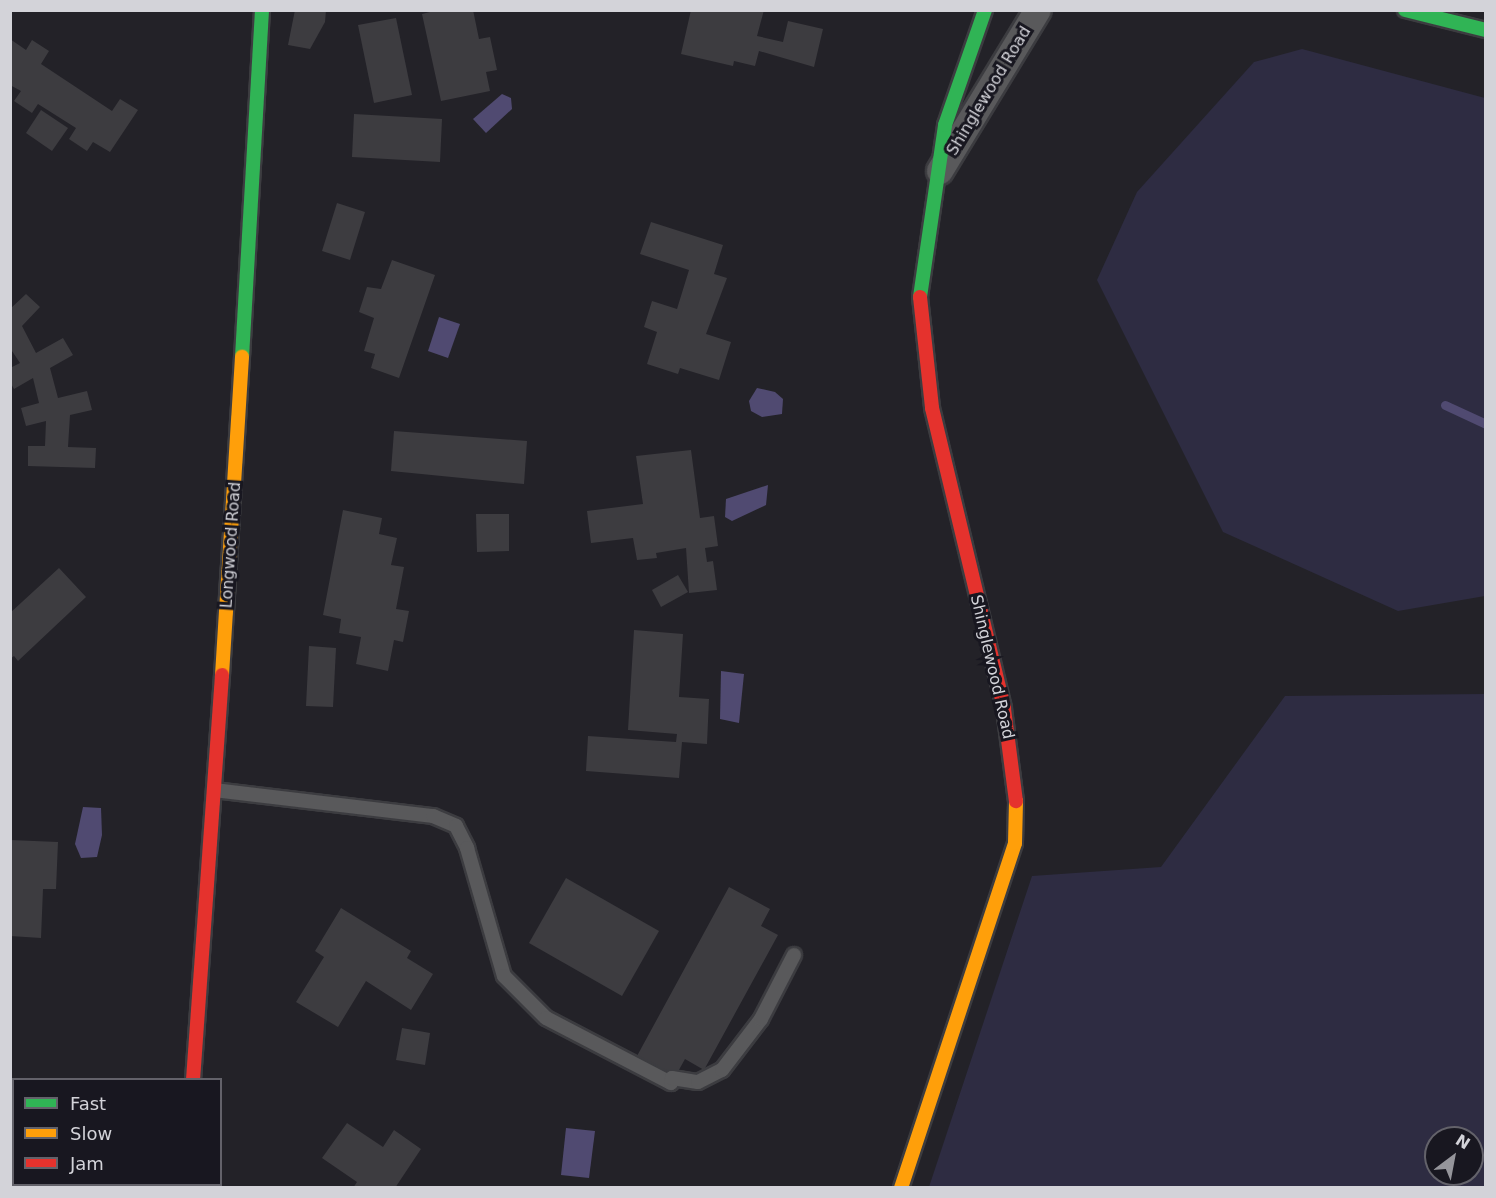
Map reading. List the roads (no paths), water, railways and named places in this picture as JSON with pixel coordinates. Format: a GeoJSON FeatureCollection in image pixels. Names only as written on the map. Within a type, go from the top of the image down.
{"type":"FeatureCollection","features":[{"type":"Feature","properties":{"kind":"main road","name":"Longwood Road"},"geometry":{"type":"LineString","coordinates":[[193,1078],[214,790],[262,10]]}},
{"type":"Feature","properties":{"kind":"main road","name":"Shinglewood Road"},"geometry":{"type":"LineString","coordinates":[[902,1188],[1015,843],[1016,783],[1004,709],[951,495],[925,364],[920,267],[939,172],[945,125],[985,10]]}},
{"type":"Feature","properties":{"kind":"main road"},"geometry":{"type":"LineString","coordinates":[[1405,10],[1485,30]]}},
{"type":"Feature","properties":{"kind":"street","name":"Shinglewood Road"},"geometry":{"type":"LineString","coordinates":[[939,172],[1038,10]]}},
{"type":"Feature","properties":{"kind":"lane"},"geometry":{"type":"LineString","coordinates":[[214,790],[433,816],[456,826],[467,849],[504,976],[546,1018],[671,1083],[672,1078],[698,1082],[722,1070],[761,1019],[794,955]]}},
{"type":"Feature","properties":{"kind":"waterway"},"geometry":{"type":"LineString","coordinates":[[1445,405],[1486,424]]}}]}
